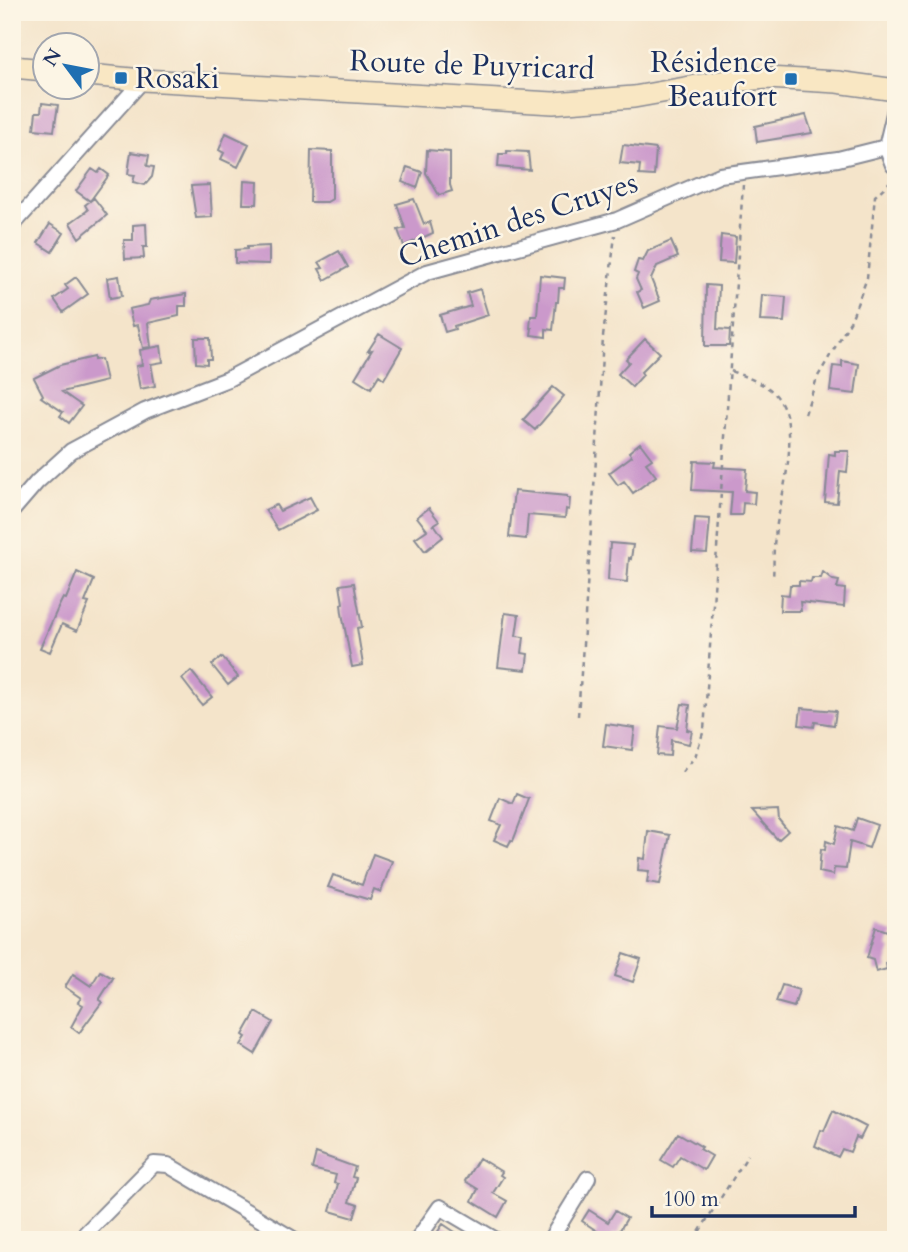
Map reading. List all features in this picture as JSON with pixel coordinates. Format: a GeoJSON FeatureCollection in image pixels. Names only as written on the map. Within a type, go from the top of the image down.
{"type":"FeatureCollection","features":[{"type":"Feature","properties":{"kind":"main road"},"geometry":{"type":"LineString","coordinates":[[12,67],[32,69]]}},
{"type":"Feature","properties":{"kind":"main road","name":"Route de Puyricard"},"geometry":{"type":"LineString","coordinates":[[102,76],[553,103],[634,97],[719,82],[767,78],[837,82],[896,90]]}},
{"type":"Feature","properties":{"kind":"street"},"geometry":{"type":"LineString","coordinates":[[12,226],[144,80]]}},
{"type":"Feature","properties":{"kind":"street"},"geometry":{"type":"LineString","coordinates":[[896,105],[886,147],[893,165],[896,166]]}},
{"type":"Feature","properties":{"kind":"street","name":"Chemin des Cruyes"},"geometry":{"type":"LineString","coordinates":[[12,511],[37,482],[71,451],[145,411],[228,379],[427,272],[617,220],[720,175],[838,159],[886,147]]}},
{"type":"Feature","properties":{"kind":"street"},"geometry":{"type":"LineString","coordinates":[[79,1240],[154,1164],[168,1165],[295,1240]]}},
{"type":"Feature","properties":{"kind":"street"},"geometry":{"type":"LineString","coordinates":[[550,1240],[588,1178]]}},
{"type":"Feature","properties":{"kind":"street"},"geometry":{"type":"LineString","coordinates":[[417,1240],[440,1207],[496,1240]]}},
{"type":"Feature","properties":{"kind":"path"},"geometry":{"type":"LineString","coordinates":[[682,772],[695,757],[704,730],[744,172]]}},
{"type":"Feature","properties":{"kind":"path"},"geometry":{"type":"LineString","coordinates":[[805,414],[817,378],[851,320],[867,278],[875,196],[896,176]]}},
{"type":"Feature","properties":{"kind":"path"},"geometry":{"type":"LineString","coordinates":[[578,716],[603,337],[617,220]]}},
{"type":"Feature","properties":{"kind":"path"},"geometry":{"type":"LineString","coordinates":[[731,370],[766,386],[776,396],[788,421],[789,449],[775,537],[774,579]]}},
{"type":"Feature","properties":{"kind":"path"},"geometry":{"type":"LineString","coordinates":[[694,1240],[748,1156]]}},
{"type":"Feature","properties":{"kind":"building"},"geometry":{"type":"Polygon","coordinates":[[[42,103],[58,105],[54,131],[34,129],[36,112],[41,112],[42,103]]]}},
{"type":"Feature","properties":{"kind":"building"},"geometry":{"type":"Polygon","coordinates":[[[806,115],[812,133],[757,142],[755,126],[806,115]]]}},
{"type":"Feature","properties":{"kind":"building"},"geometry":{"type":"Polygon","coordinates":[[[226,133],[249,144],[238,167],[221,159],[224,153],[219,150],[226,133]]]}},
{"type":"Feature","properties":{"kind":"building"},"geometry":{"type":"Polygon","coordinates":[[[623,145],[656,149],[654,176],[639,175],[640,165],[620,163],[623,145]]]}},
{"type":"Feature","properties":{"kind":"building"},"geometry":{"type":"Polygon","coordinates":[[[311,150],[332,151],[332,199],[327,202],[310,202],[311,150]]]}},
{"type":"Feature","properties":{"kind":"building"},"geometry":{"type":"Polygon","coordinates":[[[427,150],[450,152],[452,191],[439,195],[426,173],[427,150]]]}},
{"type":"Feature","properties":{"kind":"building"},"geometry":{"type":"Polygon","coordinates":[[[507,151],[528,152],[530,170],[498,167],[499,154],[507,154],[507,151]]]}},
{"type":"Feature","properties":{"kind":"building"},"geometry":{"type":"Polygon","coordinates":[[[131,152],[149,155],[147,166],[154,167],[152,177],[145,185],[133,182],[135,175],[128,174],[131,152]]]}},
{"type":"Feature","properties":{"kind":"building"},"geometry":{"type":"Polygon","coordinates":[[[407,167],[422,172],[417,188],[402,182],[407,167]]]}},
{"type":"Feature","properties":{"kind":"building"},"geometry":{"type":"Polygon","coordinates":[[[92,169],[98,173],[101,169],[109,175],[90,201],[76,191],[92,169]]]}},
{"type":"Feature","properties":{"kind":"building"},"geometry":{"type":"Polygon","coordinates":[[[244,181],[258,182],[257,204],[243,204],[244,181]]]}},
{"type":"Feature","properties":{"kind":"building"},"geometry":{"type":"Polygon","coordinates":[[[210,185],[212,217],[196,218],[191,186],[210,185]]]}},
{"type":"Feature","properties":{"kind":"building"},"geometry":{"type":"Polygon","coordinates":[[[94,198],[107,215],[79,238],[70,223],[88,210],[85,205],[94,198]]]}},
{"type":"Feature","properties":{"kind":"building"},"geometry":{"type":"Polygon","coordinates":[[[414,199],[424,224],[430,222],[433,233],[404,246],[398,230],[405,228],[397,204],[414,199]]]}},
{"type":"Feature","properties":{"kind":"building"},"geometry":{"type":"Polygon","coordinates":[[[50,224],[64,233],[52,252],[38,243],[50,224]]]}},
{"type":"Feature","properties":{"kind":"building"},"geometry":{"type":"Polygon","coordinates":[[[146,224],[147,247],[143,247],[144,258],[125,259],[124,240],[133,240],[133,225],[146,224]]]}},
{"type":"Feature","properties":{"kind":"building"},"geometry":{"type":"Polygon","coordinates":[[[721,235],[736,237],[734,263],[719,262],[721,235]]]}},
{"type":"Feature","properties":{"kind":"building"},"geometry":{"type":"Polygon","coordinates":[[[671,241],[678,257],[657,266],[651,279],[660,301],[644,308],[637,292],[641,290],[636,279],[638,274],[634,272],[638,260],[643,261],[648,251],[671,241]]]}},
{"type":"Feature","properties":{"kind":"building"},"geometry":{"type":"Polygon","coordinates":[[[269,246],[269,264],[235,263],[235,250],[269,246]]]}},
{"type":"Feature","properties":{"kind":"building"},"geometry":{"type":"Polygon","coordinates":[[[339,251],[348,267],[325,280],[319,269],[323,268],[319,262],[339,251]]]}},
{"type":"Feature","properties":{"kind":"building"},"geometry":{"type":"Polygon","coordinates":[[[540,275],[565,278],[564,288],[559,288],[553,330],[546,329],[546,337],[531,335],[530,328],[531,316],[537,316],[540,275]]]}},
{"type":"Feature","properties":{"kind":"building"},"geometry":{"type":"Polygon","coordinates":[[[119,276],[122,296],[110,298],[107,278],[119,276]]]}},
{"type":"Feature","properties":{"kind":"building"},"geometry":{"type":"Polygon","coordinates":[[[76,277],[88,294],[63,312],[54,299],[68,289],[65,285],[76,277]]]}},
{"type":"Feature","properties":{"kind":"building"},"geometry":{"type":"Polygon","coordinates":[[[706,285],[719,286],[717,329],[730,330],[729,346],[705,346],[706,285]]]}},
{"type":"Feature","properties":{"kind":"building"},"geometry":{"type":"Polygon","coordinates":[[[480,289],[488,315],[454,326],[455,329],[445,332],[440,315],[471,306],[467,293],[480,289]]]}},
{"type":"Feature","properties":{"kind":"building"},"geometry":{"type":"Polygon","coordinates":[[[186,294],[186,306],[179,306],[179,316],[148,323],[151,347],[143,348],[138,325],[133,326],[129,309],[148,305],[150,300],[186,294]]]}},
{"type":"Feature","properties":{"kind":"building"},"geometry":{"type":"Polygon","coordinates":[[[762,295],[786,297],[784,322],[760,321],[762,295]]]}},
{"type":"Feature","properties":{"kind":"building"},"geometry":{"type":"Polygon","coordinates":[[[379,334],[402,348],[384,379],[379,375],[371,388],[355,378],[379,334]]]}},
{"type":"Feature","properties":{"kind":"building"},"geometry":{"type":"Polygon","coordinates":[[[195,338],[210,338],[211,359],[207,359],[207,364],[196,363],[195,338]]]}},
{"type":"Feature","properties":{"kind":"building"},"geometry":{"type":"Polygon","coordinates":[[[645,339],[660,353],[641,372],[643,375],[632,387],[618,374],[629,362],[626,359],[645,339]]]}},
{"type":"Feature","properties":{"kind":"building"},"geometry":{"type":"Polygon","coordinates":[[[161,346],[163,362],[151,364],[155,386],[140,389],[136,366],[142,365],[140,350],[161,346]]]}},
{"type":"Feature","properties":{"kind":"building"},"geometry":{"type":"Polygon","coordinates":[[[94,357],[94,360],[101,359],[106,381],[62,392],[82,406],[69,423],[60,416],[63,412],[41,397],[43,395],[34,378],[60,365],[94,357]]]}},
{"type":"Feature","properties":{"kind":"building"},"geometry":{"type":"Polygon","coordinates":[[[842,361],[859,364],[855,394],[830,391],[833,366],[842,367],[842,361]]]}},
{"type":"Feature","properties":{"kind":"building"},"geometry":{"type":"Polygon","coordinates":[[[553,387],[564,396],[535,430],[523,420],[553,387]]]}},
{"type":"Feature","properties":{"kind":"building"},"geometry":{"type":"Polygon","coordinates":[[[640,443],[652,459],[646,463],[656,476],[633,493],[624,481],[618,485],[609,473],[632,456],[629,452],[640,443]]]}},
{"type":"Feature","properties":{"kind":"building"},"geometry":{"type":"Polygon","coordinates":[[[835,451],[849,451],[847,472],[840,471],[837,503],[825,502],[829,454],[835,455],[835,451]]]}},
{"type":"Feature","properties":{"kind":"building"},"geometry":{"type":"Polygon","coordinates":[[[694,461],[715,462],[714,467],[747,469],[745,491],[755,492],[754,504],[743,503],[742,515],[730,515],[732,492],[692,490],[694,461]]]}},
{"type":"Feature","properties":{"kind":"building"},"geometry":{"type":"Polygon","coordinates":[[[514,491],[567,496],[570,498],[569,510],[566,509],[565,518],[528,515],[526,539],[509,537],[514,491]]]}},
{"type":"Feature","properties":{"kind":"building"},"geometry":{"type":"Polygon","coordinates":[[[310,497],[317,510],[278,530],[265,510],[276,505],[280,511],[310,497]]]}},
{"type":"Feature","properties":{"kind":"building"},"geometry":{"type":"Polygon","coordinates":[[[429,508],[439,521],[434,524],[443,537],[425,551],[415,538],[427,530],[417,517],[429,508]]]}},
{"type":"Feature","properties":{"kind":"building"},"geometry":{"type":"Polygon","coordinates":[[[695,518],[710,519],[707,553],[692,552],[695,518]]]}},
{"type":"Feature","properties":{"kind":"building"},"geometry":{"type":"Polygon","coordinates":[[[610,543],[633,545],[627,582],[608,580],[610,543]]]}},
{"type":"Feature","properties":{"kind":"building"},"geometry":{"type":"Polygon","coordinates":[[[77,572],[94,580],[85,602],[89,603],[77,631],[62,624],[50,652],[40,648],[63,598],[66,599],[77,572]]]}},
{"type":"Feature","properties":{"kind":"building"},"geometry":{"type":"Polygon","coordinates":[[[823,572],[839,581],[837,588],[845,589],[844,607],[800,602],[801,611],[780,611],[781,594],[789,595],[790,585],[799,585],[799,581],[811,582],[812,578],[821,578],[823,572]]]}},
{"type":"Feature","properties":{"kind":"building"},"geometry":{"type":"Polygon","coordinates":[[[354,583],[362,627],[357,628],[363,665],[352,667],[340,585],[354,583]]]}},
{"type":"Feature","properties":{"kind":"building"},"geometry":{"type":"Polygon","coordinates":[[[505,613],[519,615],[516,636],[524,637],[522,653],[528,654],[526,670],[498,667],[505,613]]]}},
{"type":"Feature","properties":{"kind":"building"},"geometry":{"type":"Polygon","coordinates":[[[222,657],[238,677],[228,685],[212,665],[222,657]]]}},
{"type":"Feature","properties":{"kind":"building"},"geometry":{"type":"Polygon","coordinates":[[[191,671],[212,697],[202,705],[182,679],[191,671]]]}},
{"type":"Feature","properties":{"kind":"building"},"geometry":{"type":"Polygon","coordinates":[[[682,704],[690,705],[687,730],[692,731],[689,744],[671,740],[670,756],[657,755],[660,726],[677,728],[682,704]]]}},
{"type":"Feature","properties":{"kind":"building"},"geometry":{"type":"Polygon","coordinates":[[[801,708],[836,711],[834,725],[815,722],[814,727],[799,725],[801,708]]]}},
{"type":"Feature","properties":{"kind":"building"},"geometry":{"type":"Polygon","coordinates":[[[606,724],[635,728],[632,750],[603,746],[606,724]]]}},
{"type":"Feature","properties":{"kind":"building"},"geometry":{"type":"Polygon","coordinates":[[[517,794],[529,799],[513,841],[511,840],[508,846],[494,840],[501,825],[491,821],[500,798],[513,804],[517,794]]]}},
{"type":"Feature","properties":{"kind":"building"},"geometry":{"type":"Polygon","coordinates":[[[778,810],[779,820],[788,831],[778,840],[752,811],[778,810]]]}},
{"type":"Feature","properties":{"kind":"building"},"geometry":{"type":"Polygon","coordinates":[[[857,818],[877,825],[869,848],[850,842],[846,869],[834,868],[833,875],[819,872],[821,849],[825,850],[826,841],[834,844],[838,826],[853,831],[857,818]]]}},
{"type":"Feature","properties":{"kind":"building"},"geometry":{"type":"Polygon","coordinates":[[[648,831],[670,835],[660,884],[647,882],[649,871],[638,870],[639,858],[645,859],[648,831]]]}},
{"type":"Feature","properties":{"kind":"building"},"geometry":{"type":"Polygon","coordinates":[[[373,854],[392,861],[381,892],[374,889],[370,900],[328,887],[333,875],[362,885],[373,854]]]}},
{"type":"Feature","properties":{"kind":"building"},"geometry":{"type":"Polygon","coordinates":[[[876,927],[893,933],[887,947],[891,949],[886,963],[887,969],[876,972],[873,960],[867,958],[876,927]]]}},
{"type":"Feature","properties":{"kind":"building"},"geometry":{"type":"Polygon","coordinates":[[[623,953],[641,959],[633,982],[615,976],[623,953]]]}},
{"type":"Feature","properties":{"kind":"building"},"geometry":{"type":"Polygon","coordinates":[[[100,971],[113,978],[99,1000],[102,1002],[79,1033],[71,1027],[83,1005],[78,1002],[81,998],[65,987],[73,974],[91,986],[100,971]]]}},
{"type":"Feature","properties":{"kind":"building"},"geometry":{"type":"Polygon","coordinates":[[[782,985],[799,990],[794,1007],[776,1002],[782,985]]]}},
{"type":"Feature","properties":{"kind":"building"},"geometry":{"type":"Polygon","coordinates":[[[256,1012],[273,1022],[255,1054],[241,1045],[246,1037],[243,1035],[256,1012]]]}},
{"type":"Feature","properties":{"kind":"building"},"geometry":{"type":"Polygon","coordinates":[[[833,1110],[866,1127],[860,1139],[856,1137],[850,1152],[842,1149],[838,1157],[815,1146],[833,1110]]]}},
{"type":"Feature","properties":{"kind":"building"},"geometry":{"type":"Polygon","coordinates":[[[678,1133],[712,1156],[704,1170],[680,1156],[673,1167],[661,1160],[678,1133]]]}},
{"type":"Feature","properties":{"kind":"building"},"geometry":{"type":"Polygon","coordinates":[[[316,1153],[355,1167],[352,1177],[356,1178],[349,1202],[358,1205],[354,1218],[330,1211],[338,1184],[334,1183],[336,1175],[312,1169],[316,1153]]]}},
{"type":"Feature","properties":{"kind":"building"},"geometry":{"type":"Polygon","coordinates":[[[479,1158],[502,1172],[500,1175],[503,1177],[493,1193],[507,1201],[498,1217],[472,1201],[478,1189],[465,1181],[479,1158]]]}},
{"type":"Feature","properties":{"kind":"building"},"geometry":{"type":"Polygon","coordinates":[[[589,1210],[608,1222],[615,1211],[627,1218],[617,1235],[614,1234],[610,1240],[592,1240],[597,1231],[582,1221],[589,1210]]]}},
{"type":"Feature","properties":{"kind":"building"},"geometry":{"type":"Polygon","coordinates":[[[443,1224],[467,1240],[441,1240],[435,1236],[443,1224]]]}},
{"type":"Feature","properties":{"kind":"place","name":"Rosaki"},"geometry":{"type":"Point","coordinates":[121,78]}},
{"type":"Feature","properties":{"kind":"place","name":"Résidence Beaufort"},"geometry":{"type":"Point","coordinates":[791,79]}}]}
